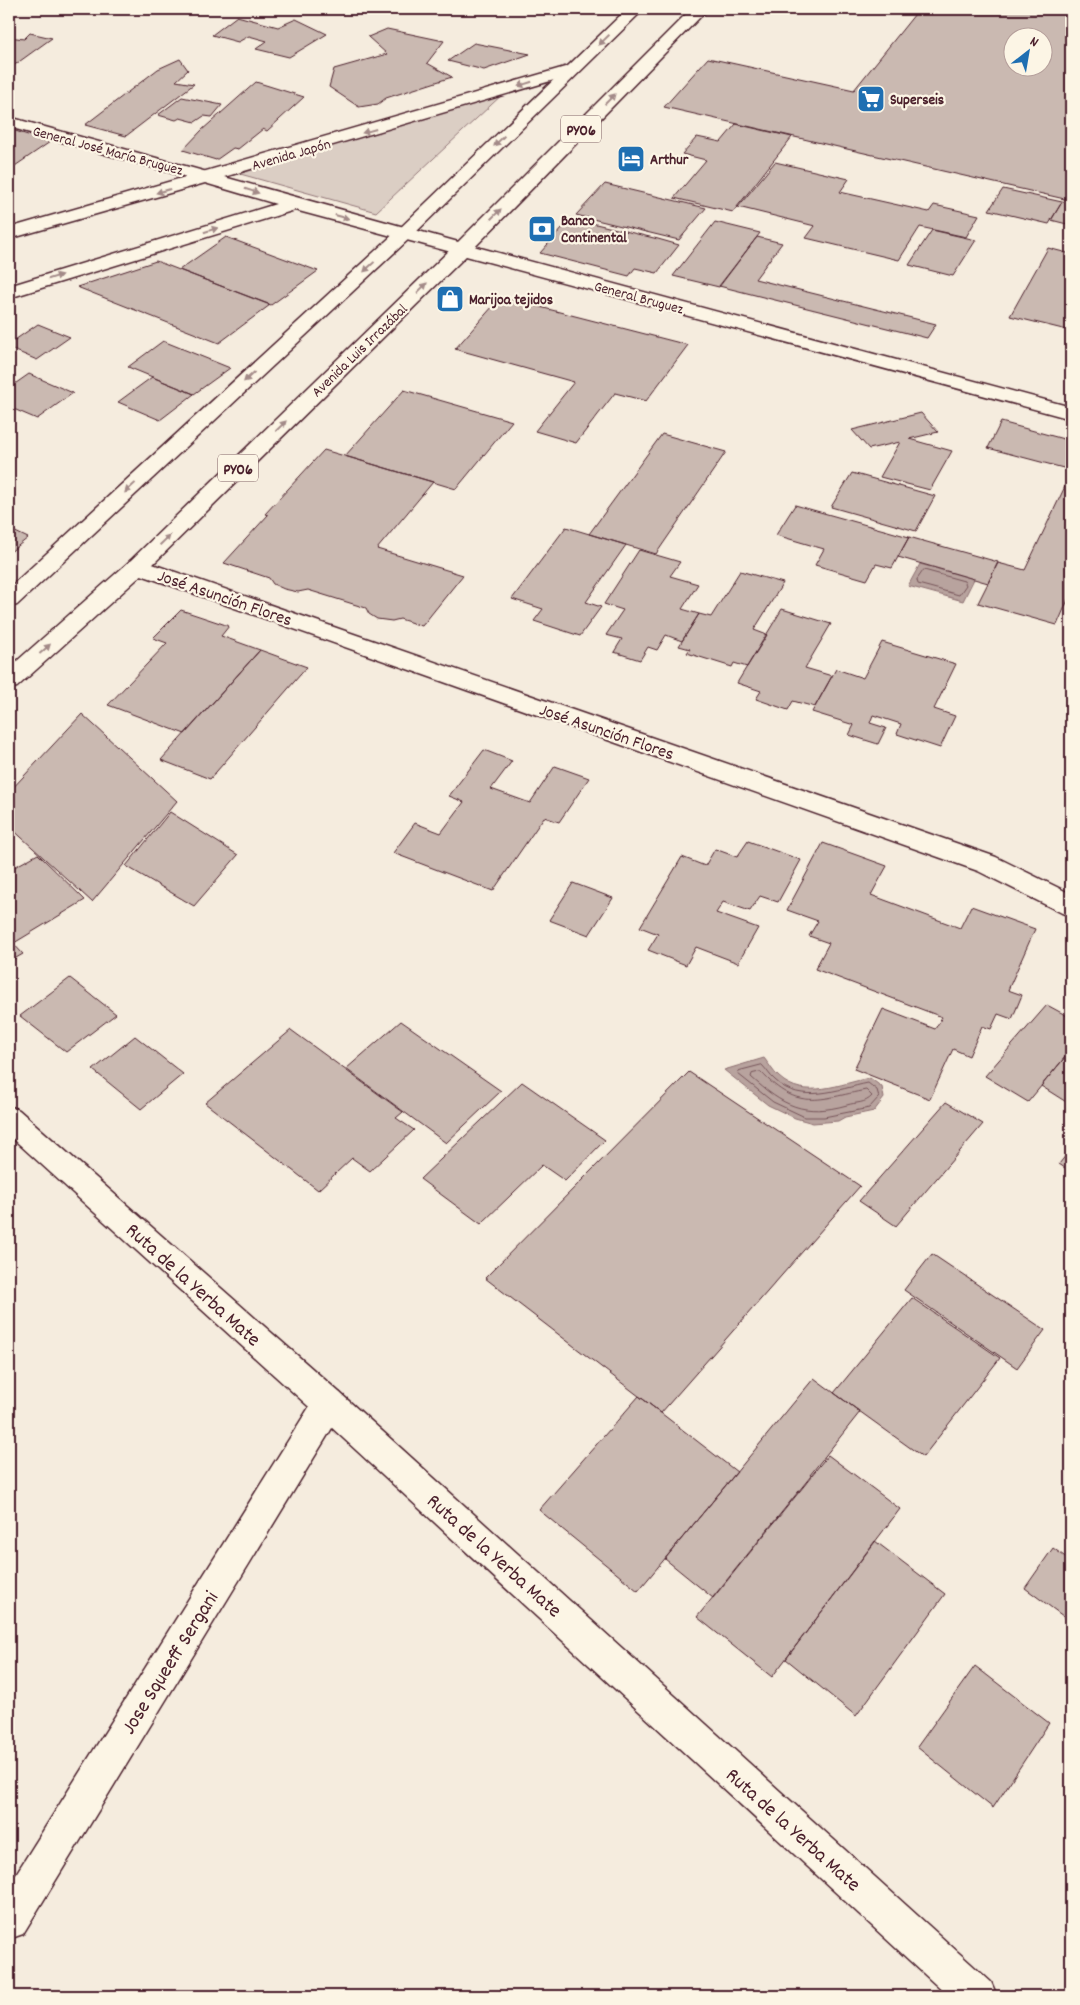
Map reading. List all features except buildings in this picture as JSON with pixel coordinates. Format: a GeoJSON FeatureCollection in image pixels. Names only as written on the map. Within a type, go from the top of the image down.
{"type":"FeatureCollection","features":[{"type":"Feature","properties":{"kind":"main road","name":"PY06"},"geometry":{"type":"LineString","coordinates":[[9,600],[404,234],[636,9]]}},
{"type":"Feature","properties":{"kind":"main road","name":"Avenida Luis Irrazábal"},"geometry":{"type":"LineString","coordinates":[[9,681],[138,566],[462,249],[700,9]]}},
{"type":"Feature","properties":{"kind":"main road","name":"Avenida Japón"},"geometry":{"type":"LineString","coordinates":[[9,234],[208,178],[572,70]]}},
{"type":"Feature","properties":{"kind":"main road","name":"General José María Bruguez"},"geometry":{"type":"LineString","coordinates":[[9,122],[208,178]]}},
{"type":"Feature","properties":{"kind":"main road","name":"General Bruguez"},"geometry":{"type":"LineString","coordinates":[[208,178],[404,234],[1071,413]]}},
{"type":"Feature","properties":{"kind":"main road"},"geometry":{"type":"LineString","coordinates":[[9,292],[295,204]]}},
{"type":"Feature","properties":{"kind":"main road","name":"José Asunción Flores"},"geometry":{"type":"LineString","coordinates":[[138,566],[987,864],[1071,906]]}},
{"type":"Feature","properties":{"kind":"main road","name":"Ruta de la Yerba Mate"},"geometry":{"type":"LineString","coordinates":[[9,1118],[329,1404],[977,1996]]}},
{"type":"Feature","properties":{"kind":"main road","name":"Jose Squeeff Sergani"},"geometry":{"type":"LineString","coordinates":[[9,1920],[329,1404]]}},
{"type":"Feature","properties":{"kind":"shaded area"},"geometry":{"type":"Polygon","coordinates":[[[519,79],[376,212],[226,170],[519,79]]]}},
{"type":"Feature","properties":{"kind":"water"},"geometry":{"type":"Polygon","coordinates":[[[920,564],[974,579],[963,601],[908,586],[920,564]]]}},
{"type":"Feature","properties":{"kind":"water"},"geometry":{"type":"Polygon","coordinates":[[[764,1058],[779,1077],[789,1084],[800,1088],[823,1088],[870,1078],[882,1087],[884,1098],[874,1111],[845,1117],[838,1121],[813,1123],[795,1118],[768,1105],[724,1070],[764,1058]]]}},
{"type":"Feature","properties":{"kind":"place","name":"Superseis"},"geometry":{"type":"Point","coordinates":[871,99]}},
{"type":"Feature","properties":{"kind":"place","name":"Arthur"},"geometry":{"type":"Point","coordinates":[631,159]}},
{"type":"Feature","properties":{"kind":"place","name":"Banco Continental"},"geometry":{"type":"Point","coordinates":[542,229]}},
{"type":"Feature","properties":{"kind":"place","name":"Marijoa tejidos"},"geometry":{"type":"Point","coordinates":[450,299]}}]}
